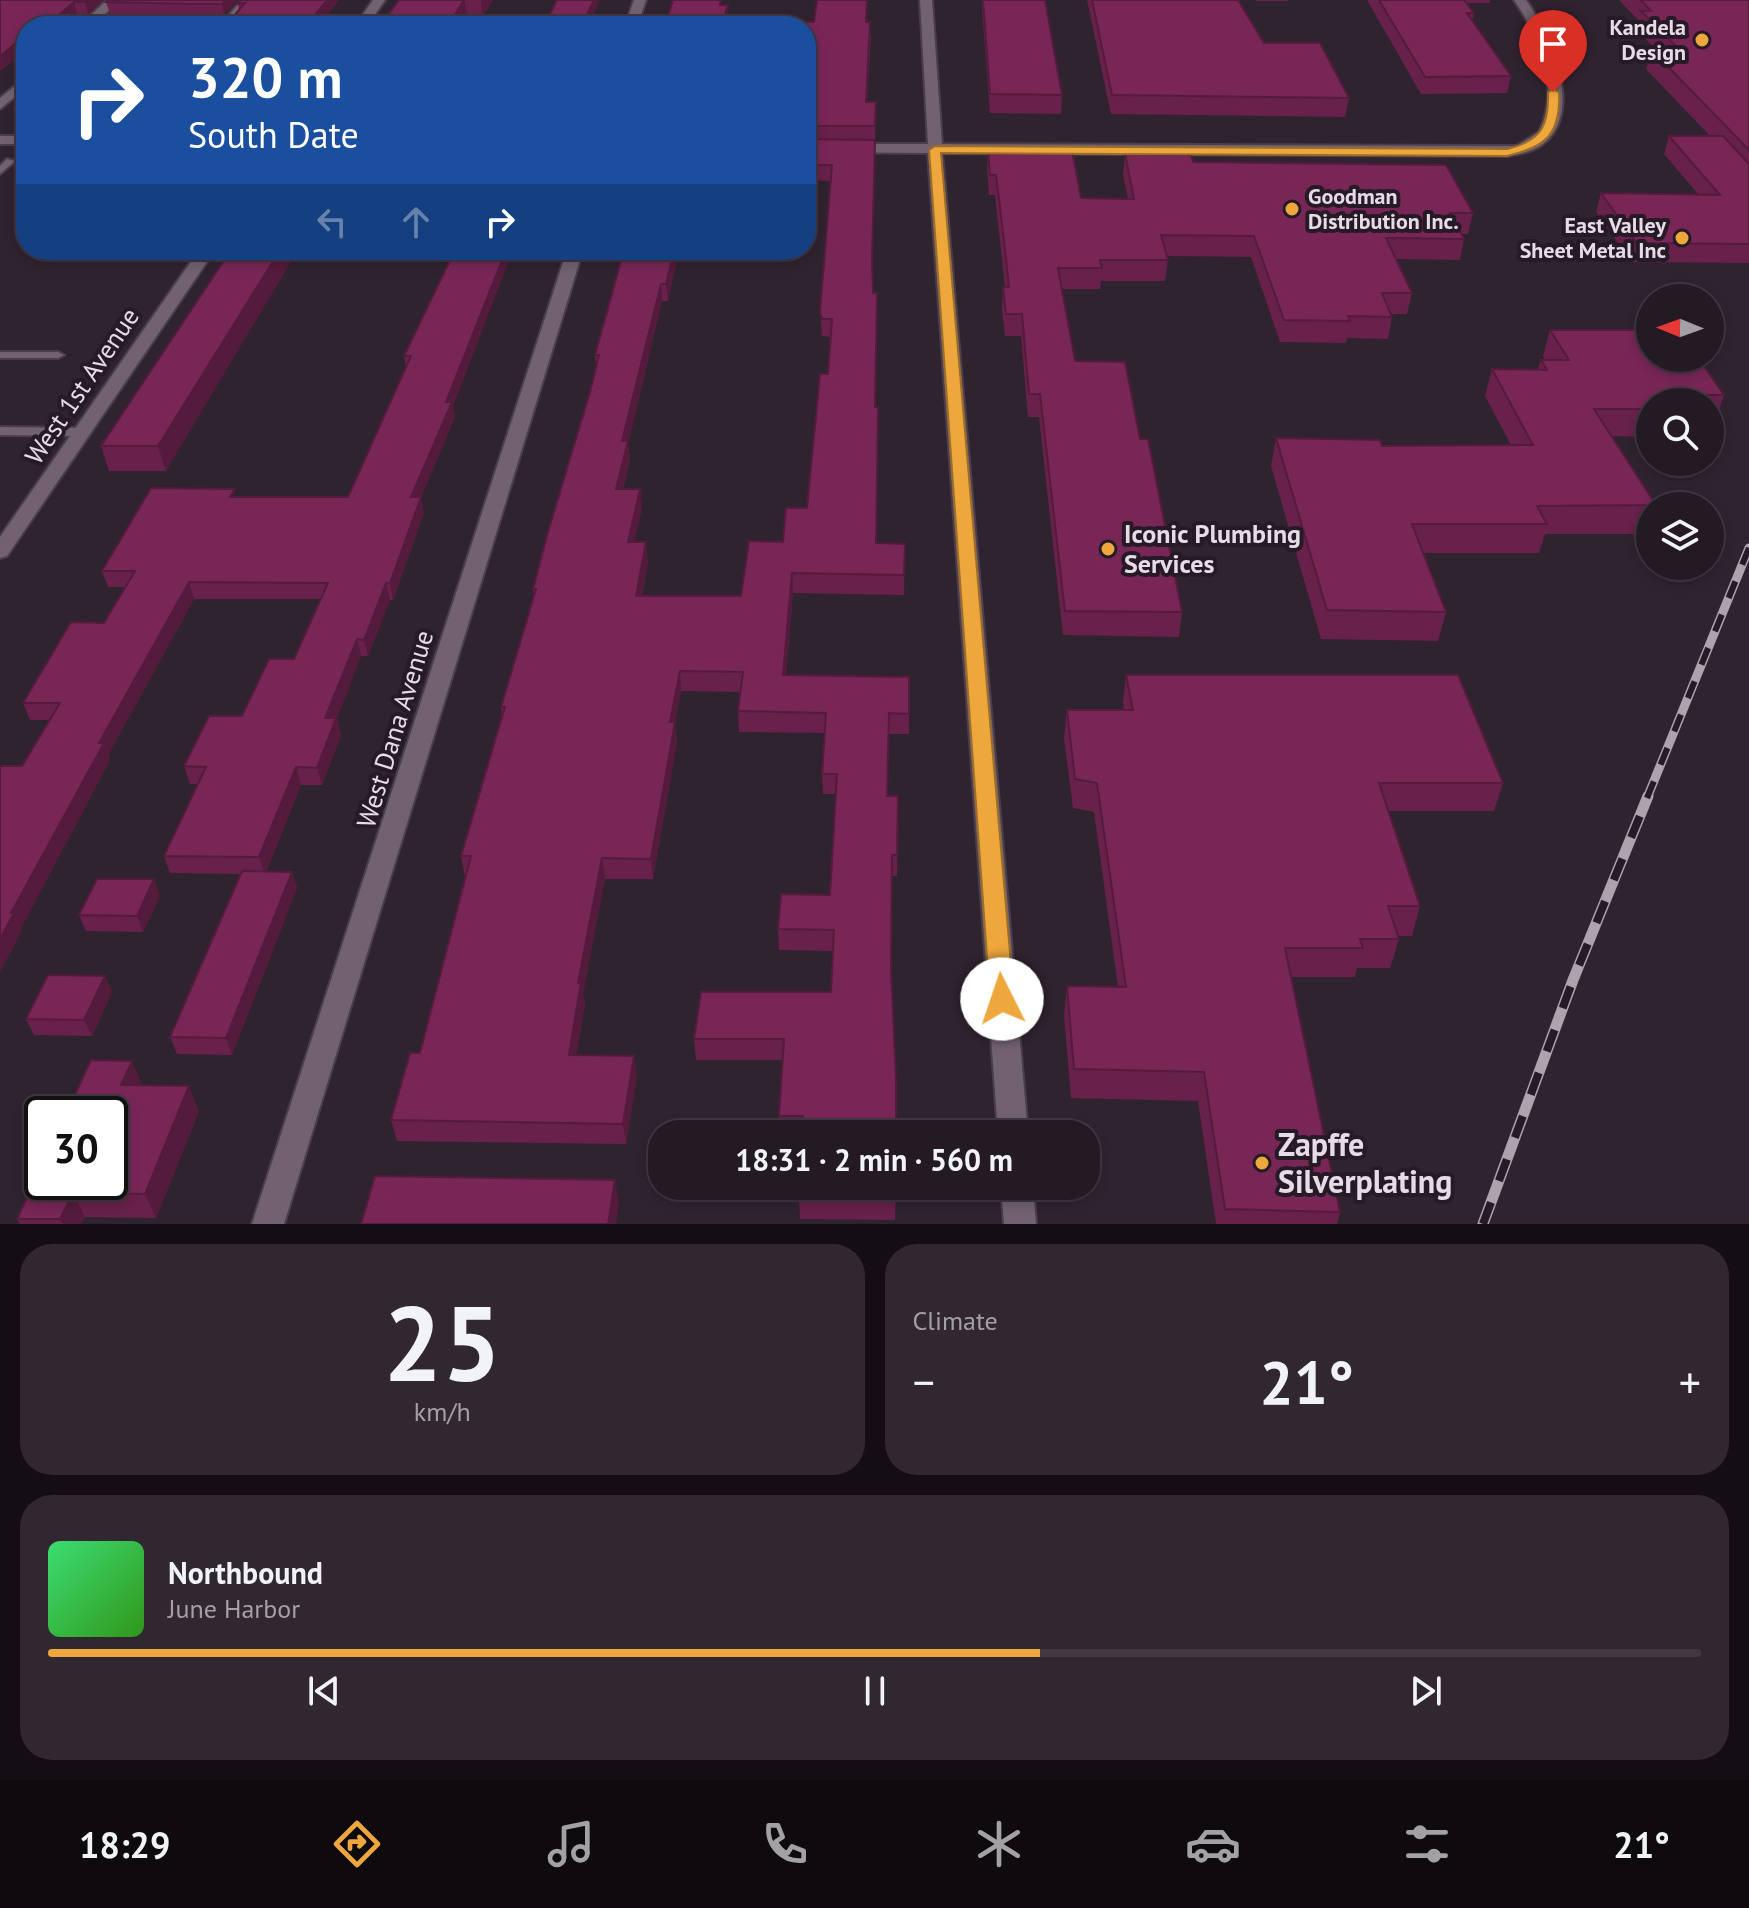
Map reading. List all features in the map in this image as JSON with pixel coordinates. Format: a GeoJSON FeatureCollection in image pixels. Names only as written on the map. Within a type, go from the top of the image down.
{"type":"FeatureCollection","features":[{"type":"Feature","properties":{"kind":"street"},"geometry":{"type":"LineString","coordinates":[[97,16],[114,0]]}},
{"type":"Feature","properties":{"kind":"street"},"geometry":{"type":"LineString","coordinates":[[926,0],[935,150],[1012,1120]]}},
{"type":"Feature","properties":{"kind":"street"},"geometry":{"type":"LineString","coordinates":[[816,148],[1507,152],[1529,147],[1547,132],[1554,111],[1553,73],[1543,35],[1520,0]]}},
{"type":"Feature","properties":{"kind":"street"},"geometry":{"type":"LineString","coordinates":[[0,105],[16,90]]}},
{"type":"Feature","properties":{"kind":"street","name":"West 1st Avenue"},"geometry":{"type":"LineString","coordinates":[[0,552],[200,260]]}},
{"type":"Feature","properties":{"kind":"street","name":"West Dana Avenue"},"geometry":{"type":"LineString","coordinates":[[268,1224],[572,260]]}},
{"type":"Feature","properties":{"kind":"street"},"geometry":{"type":"LineString","coordinates":[[1018,1200],[1020,1224]]}},
{"type":"Feature","properties":{"kind":"lane"},"geometry":{"type":"LineString","coordinates":[[232,16],[246,0]]}},
{"type":"Feature","properties":{"kind":"lane"},"geometry":{"type":"LineString","coordinates":[[0,171],[10,161]]}},
{"type":"Feature","properties":{"kind":"lane"},"geometry":{"type":"LineString","coordinates":[[0,355],[58,355]]}},
{"type":"Feature","properties":{"kind":"lane"},"geometry":{"type":"LineString","coordinates":[[0,431],[82,432]]}},
{"type":"Feature","properties":{"kind":"building"},"geometry":{"type":"Polygon","coordinates":[[[0,0],[87,0],[74,2],[58,16],[16,16],[16,43],[0,56],[0,0]]]}},
{"type":"Feature","properties":{"kind":"building"},"geometry":{"type":"Polygon","coordinates":[[[225,0],[222,4],[193,4],[106,2],[225,0]]]}},
{"type":"Feature","properties":{"kind":"building"},"geometry":{"type":"Polygon","coordinates":[[[241,0],[327,0],[314,16],[234,16],[245,3],[238,4],[241,0]]]}},
{"type":"Feature","properties":{"kind":"building"},"geometry":{"type":"Polygon","coordinates":[[[399,0],[464,0],[454,16],[387,16],[399,0]]]}},
{"type":"Feature","properties":{"kind":"building"},"geometry":{"type":"Polygon","coordinates":[[[557,0],[594,0],[587,16],[549,16],[557,0]]]}},
{"type":"Feature","properties":{"kind":"building"},"geometry":{"type":"Polygon","coordinates":[[[673,0],[721,0],[720,5],[728,5],[724,16],[668,16],[673,0]]]}},
{"type":"Feature","properties":{"kind":"building"},"geometry":{"type":"Polygon","coordinates":[[[817,0],[867,0],[866,22],[870,22],[866,102],[876,102],[875,126],[816,126],[817,0]]]}},
{"type":"Feature","properties":{"kind":"building"},"geometry":{"type":"Polygon","coordinates":[[[983,0],[1045,0],[1062,95],[990,94],[983,0]]]}},
{"type":"Feature","properties":{"kind":"building"},"geometry":{"type":"Polygon","coordinates":[[[1092,0],[1238,0],[1264,43],[1320,43],[1349,98],[1112,95],[1092,0]]]}},
{"type":"Feature","properties":{"kind":"building"},"geometry":{"type":"Polygon","coordinates":[[[1379,0],[1464,0],[1474,13],[1467,13],[1511,76],[1425,77],[1379,0]]]}},
{"type":"Feature","properties":{"kind":"building"},"geometry":{"type":"Polygon","coordinates":[[[1641,0],[1749,0],[1749,150],[1652,50],[1680,50],[1641,11],[1651,11],[1641,0]]]}},
{"type":"Feature","properties":{"kind":"building"},"geometry":{"type":"Polygon","coordinates":[[[1669,136],[1723,136],[1749,164],[1749,244],[1637,243],[1601,193],[1720,195],[1669,136]]]}},
{"type":"Feature","properties":{"kind":"building"},"geometry":{"type":"Polygon","coordinates":[[[816,139],[875,140],[872,260],[873,293],[877,293],[876,543],[905,544],[904,575],[792,573],[783,675],[909,677],[909,714],[889,713],[887,796],[898,796],[897,855],[892,855],[891,969],[896,1120],[803,1120],[803,1116],[779,1116],[784,1039],[694,1039],[701,992],[831,992],[834,930],[778,929],[781,894],[830,895],[837,774],[822,774],[826,713],[738,711],[743,672],[680,671],[670,722],[675,722],[651,859],[602,858],[578,983],[581,982],[569,1055],[634,1056],[623,1124],[391,1120],[410,1053],[420,1053],[471,856],[461,856],[505,707],[501,707],[536,589],[533,589],[548,532],[590,392],[599,355],[595,355],[621,260],[672,260],[666,284],[661,284],[622,441],[628,441],[616,489],[640,489],[628,542],[646,542],[636,596],[741,596],[749,541],[783,542],[786,508],[807,508],[820,374],[828,374],[832,319],[822,319],[820,311],[832,165],[816,165],[816,139]]]}},
{"type":"Feature","properties":{"kind":"building"},"geometry":{"type":"Polygon","coordinates":[[[988,149],[1072,150],[1081,198],[1134,199],[1125,154],[1191,155],[1193,162],[1446,165],[1473,213],[1450,213],[1464,239],[1386,238],[1412,293],[1382,293],[1392,317],[1348,316],[1350,321],[1284,320],[1254,236],[1161,235],[1168,260],[1100,260],[1102,268],[1058,268],[1075,361],[1125,362],[1140,439],[1148,439],[1182,612],[1065,611],[1040,394],[1029,394],[1022,314],[1006,314],[1003,287],[1009,287],[1003,232],[996,175],[990,175],[988,149]]]}},
{"type":"Feature","properties":{"kind":"building"},"geometry":{"type":"Polygon","coordinates":[[[224,260],[274,260],[158,446],[101,446],[224,260]]]}},
{"type":"Feature","properties":{"kind":"building"},"geometry":{"type":"Polygon","coordinates":[[[450,260],[502,260],[446,402],[452,402],[411,497],[421,497],[390,583],[386,583],[364,640],[357,639],[325,718],[336,718],[317,768],[296,767],[259,857],[164,856],[206,767],[184,766],[209,716],[242,716],[269,659],[294,659],[328,583],[189,582],[99,743],[104,743],[11,913],[14,913],[0,939],[0,766],[22,766],[60,703],[23,703],[71,622],[104,623],[135,571],[102,571],[151,488],[235,489],[230,497],[348,497],[411,356],[404,356],[450,260]]]}},
{"type":"Feature","properties":{"kind":"building"},"geometry":{"type":"Polygon","coordinates":[[[1550,330],[1636,330],[1636,372],[1708,372],[1719,388],[1636,388],[1636,409],[1594,409],[1648,492],[1636,492],[1636,505],[1537,506],[1547,524],[1412,524],[1446,612],[1327,610],[1276,438],[1380,440],[1382,446],[1533,445],[1492,369],[1547,370],[1541,360],[1569,360],[1550,330]]]}},
{"type":"Feature","properties":{"kind":"building"},"geometry":{"type":"Polygon","coordinates":[[[1126,675],[1458,675],[1503,783],[1379,783],[1420,906],[1388,906],[1399,939],[1360,939],[1363,948],[1285,948],[1340,1212],[1225,1209],[1204,1072],[1074,1069],[1067,986],[1126,987],[1097,783],[1075,779],[1067,710],[1133,710],[1126,675]]]}},
{"type":"Feature","properties":{"kind":"building"},"geometry":{"type":"Polygon","coordinates":[[[242,871],[292,872],[226,1038],[170,1037],[242,871]]]}},
{"type":"Feature","properties":{"kind":"building"},"geometry":{"type":"Polygon","coordinates":[[[97,879],[154,879],[137,916],[79,915],[97,879]]]}},
{"type":"Feature","properties":{"kind":"building"},"geometry":{"type":"Polygon","coordinates":[[[48,975],[105,976],[84,1020],[26,1019],[48,975]]]}},
{"type":"Feature","properties":{"kind":"building"},"geometry":{"type":"Polygon","coordinates":[[[91,1060],[132,1061],[121,1085],[189,1086],[145,1194],[128,1194],[128,1096],[74,1096],[91,1060]]]}},
{"type":"Feature","properties":{"kind":"building"},"geometry":{"type":"Polygon","coordinates":[[[375,1176],[615,1180],[608,1224],[361,1224],[375,1176]]]}},
{"type":"Feature","properties":{"kind":"building"},"geometry":{"type":"Polygon","coordinates":[[[26,1200],[70,1200],[60,1219],[17,1219],[26,1200]]]}},
{"type":"Feature","properties":{"kind":"railway"},"geometry":{"type":"LineString","coordinates":[[1647,798],[1749,548]]}},
{"type":"Feature","properties":{"kind":"railway"},"geometry":{"type":"LineString","coordinates":[[1483,1224],[1573,980],[1648,796]]}},
{"type":"Feature","properties":{"kind":"place","name":"Kandela Design"},"geometry":{"type":"Point","coordinates":[1702,40]}},
{"type":"Feature","properties":{"kind":"place","name":"Goodman Distribution Inc."},"geometry":{"type":"Point","coordinates":[1292,209]}},
{"type":"Feature","properties":{"kind":"place","name":"East Valley Sheet Metal Inc"},"geometry":{"type":"Point","coordinates":[1682,238]}},
{"type":"Feature","properties":{"kind":"place","name":"Iconic Plumbing Services"},"geometry":{"type":"Point","coordinates":[1108,549]}},
{"type":"Feature","properties":{"kind":"place","name":"Zapffe Silverplating"},"geometry":{"type":"Point","coordinates":[1262,1163]}},
{"type":"Feature","properties":{"kind":"route"},"geometry":{"type":"LineString","coordinates":[[1002,999],[935,150],[1507,152],[1529,147],[1547,132],[1554,111],[1553,92]]}}]}
